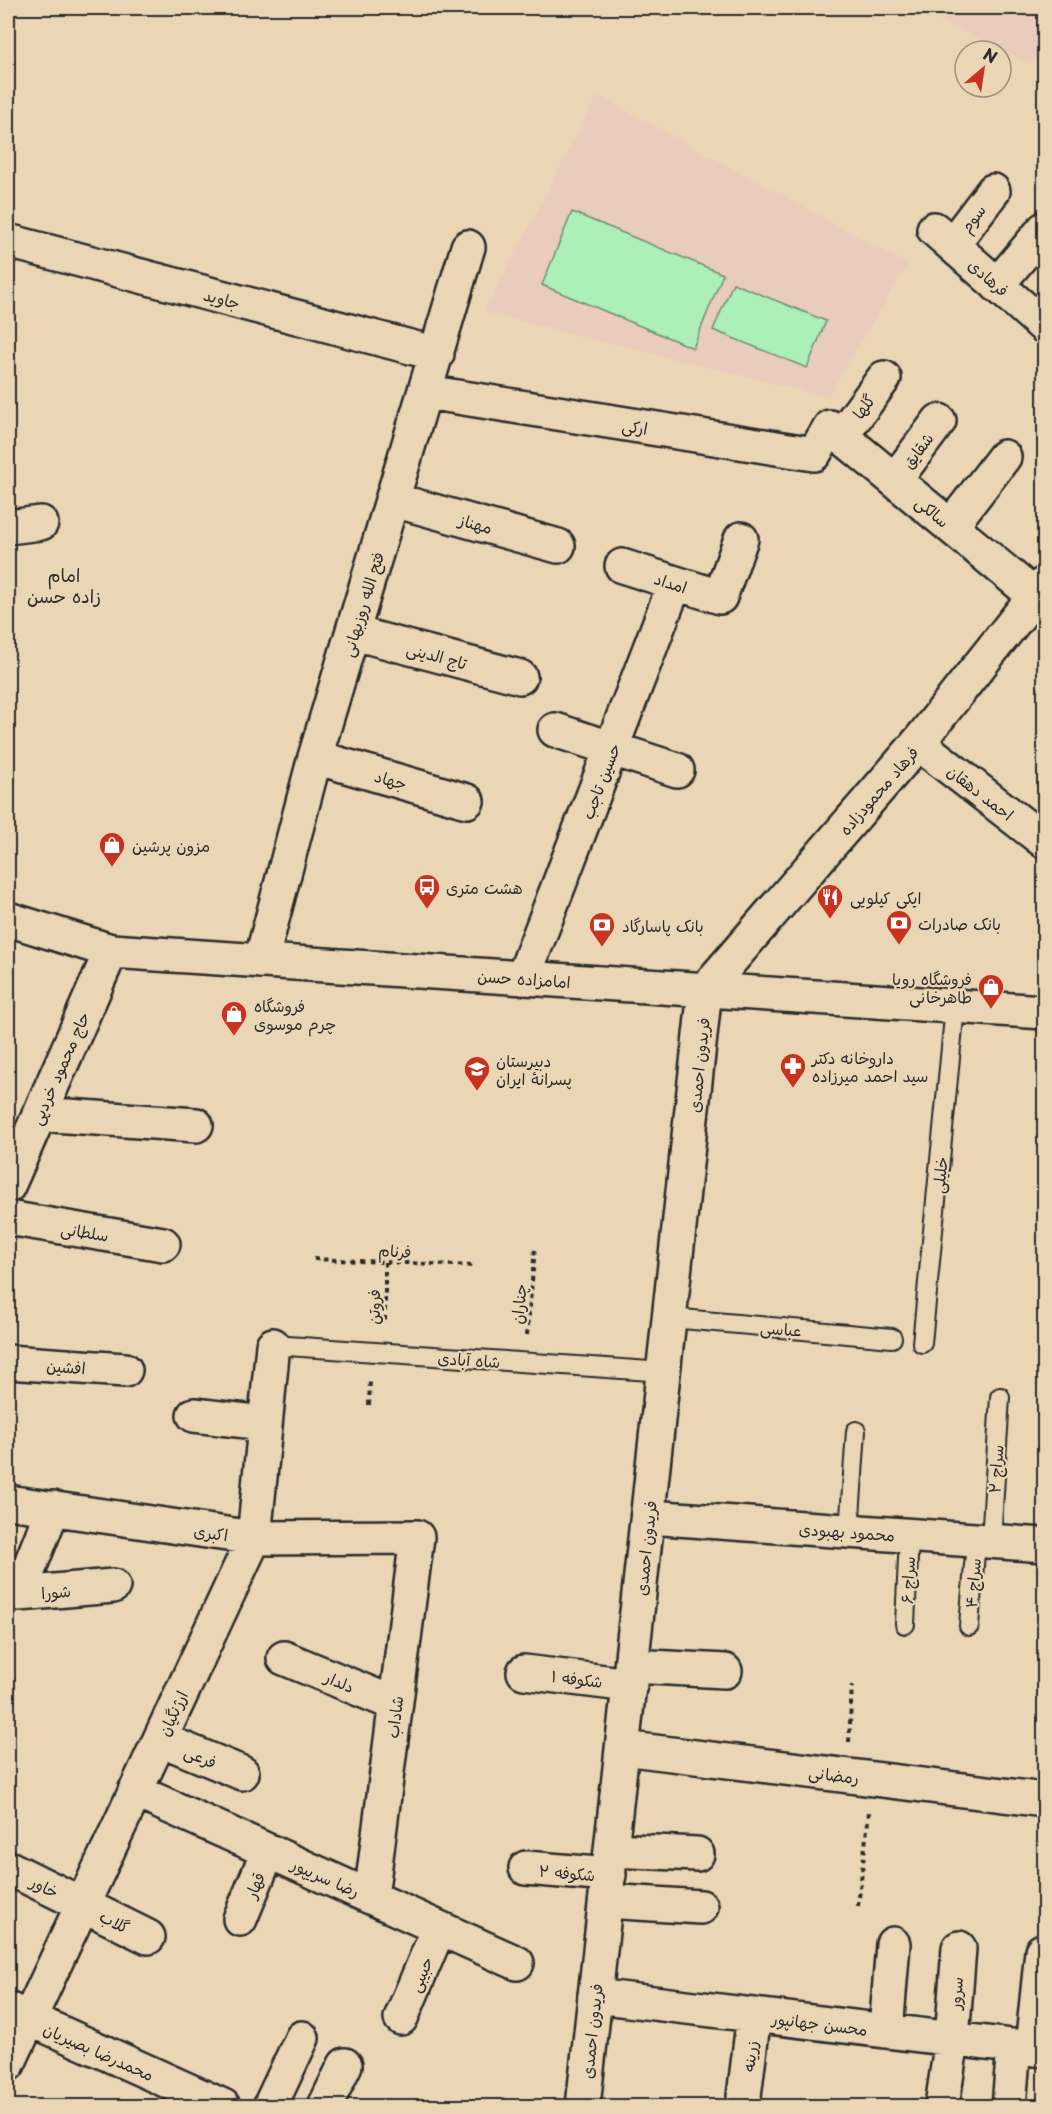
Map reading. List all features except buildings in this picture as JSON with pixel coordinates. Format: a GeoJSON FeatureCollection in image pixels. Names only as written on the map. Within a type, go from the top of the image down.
{"type":"FeatureCollection","features":[{"type":"Feature","properties":{"kind":"street","name":"سوم"},"geometry":{"type":"LineString","coordinates":[[943,237],[993,191]]}},
{"type":"Feature","properties":{"kind":"street"},"geometry":{"type":"LineString","coordinates":[[997,285],[1044,229]]}},
{"type":"Feature","properties":{"kind":"street","name":"فرهادی"},"geometry":{"type":"LineString","coordinates":[[943,237],[1044,326]]}},
{"type":"Feature","properties":{"kind":"street","name":"جاوید"},"geometry":{"type":"LineString","coordinates":[[8,242],[437,354]]}},
{"type":"Feature","properties":{"kind":"street","name":"فتح الله روزبهانی"},"geometry":{"type":"LineString","coordinates":[[261,961],[315,757],[468,248]]}},
{"type":"Feature","properties":{"kind":"street","name":"گلها"},"geometry":{"type":"LineString","coordinates":[[836,431],[884,378]]}},
{"type":"Feature","properties":{"kind":"street","name":"ارکی"},"geometry":{"type":"LineString","coordinates":[[426,392],[814,454],[836,431]]}},
{"type":"Feature","properties":{"kind":"street","name":"شقایق"},"geometry":{"type":"LineString","coordinates":[[895,480],[939,421]]}},
{"type":"Feature","properties":{"kind":"street","name":"سالکی"},"geometry":{"type":"LineString","coordinates":[[836,431],[951,526],[1040,590]]}},
{"type":"Feature","properties":{"kind":"street"},"geometry":{"type":"LineString","coordinates":[[951,526],[1004,457]]}},
{"type":"Feature","properties":{"kind":"street","name":"مهناز"},"geometry":{"type":"LineString","coordinates":[[394,500],[558,546]]}},
{"type":"Feature","properties":{"kind":"street"},"geometry":{"type":"LineString","coordinates":[[8,527],[41,523]]}},
{"type":"Feature","properties":{"kind":"street","name":"امداد"},"geometry":{"type":"LineString","coordinates":[[622,566],[720,597],[741,539]]}},
{"type":"Feature","properties":{"kind":"street","name":"حسین تاجب"},"geometry":{"type":"LineString","coordinates":[[524,978],[675,583]]}},
{"type":"Feature","properties":{"kind":"street","name":"فرهاد محمودزاده"},"geometry":{"type":"LineString","coordinates":[[705,990],[918,742],[1040,590]]}},
{"type":"Feature","properties":{"kind":"street","name":"تاج الدینی"},"geometry":{"type":"LineString","coordinates":[[354,633],[520,677]]}},
{"type":"Feature","properties":{"kind":"street"},"geometry":{"type":"LineString","coordinates":[[555,730],[677,770]]}},
{"type":"Feature","properties":{"kind":"street","name":"احمد دهقان"},"geometry":{"type":"LineString","coordinates":[[918,742],[1044,841]]}},
{"type":"Feature","properties":{"kind":"street","name":"جهاد"},"geometry":{"type":"LineString","coordinates":[[315,757],[467,801]]}},
{"type":"Feature","properties":{"kind":"street","name":"امامزاده حسن"},"geometry":{"type":"LineString","coordinates":[[8,919],[111,951],[1044,1012]]}},
{"type":"Feature","properties":{"kind":"street","name":"حاج محمود خردپی"},"geometry":{"type":"LineString","coordinates":[[8,1186],[111,951]]}},
{"type":"Feature","properties":{"kind":"street","name":"فریدون احمدی"},"geometry":{"type":"LineString","coordinates":[[583,2106],[671,1318],[705,990]]}},
{"type":"Feature","properties":{"kind":"street"},"geometry":{"type":"LineString","coordinates":[[39,1114],[196,1125]]}},
{"type":"Feature","properties":{"kind":"street","name":"سلطانی"},"geometry":{"type":"LineString","coordinates":[[8,1218],[163,1244]]}},
{"type":"Feature","properties":{"kind":"street","name":"ارژنگیان"},"geometry":{"type":"LineString","coordinates":[[8,2064],[18,2014],[82,1905],[254,1538],[273,1345]]}},
{"type":"Feature","properties":{"kind":"street","name":"افشین"},"geometry":{"type":"LineString","coordinates":[[8,1362],[125,1370]]}},
{"type":"Feature","properties":{"kind":"street"},"geometry":{"type":"LineString","coordinates":[[194,1415],[264,1423]]}},
{"type":"Feature","properties":{"kind":"street","name":"اکبری"},"geometry":{"type":"LineString","coordinates":[[8,1502],[254,1538],[417,1537]]}},
{"type":"Feature","properties":{"kind":"street","name":"شورا"},"geometry":{"type":"LineString","coordinates":[[53,1508],[19,1594],[112,1586]]}},
{"type":"Feature","properties":{"kind":"street","name":"محمود بهبودی"},"geometry":{"type":"LineString","coordinates":[[649,1517],[1044,1545]]}},
{"type":"Feature","properties":{"kind":"street","name":"شاداب"},"geometry":{"type":"LineString","coordinates":[[371,1897],[417,1537]]}},
{"type":"Feature","properties":{"kind":"street","name":"دلدار"},"geometry":{"type":"LineString","coordinates":[[284,1658],[395,1704]]}},
{"type":"Feature","properties":{"kind":"street","name":"شکوفه ۱"},"geometry":{"type":"LineString","coordinates":[[524,1672],[631,1675],[724,1671]]}},
{"type":"Feature","properties":{"kind":"street","name":"فرعی"},"geometry":{"type":"LineString","coordinates":[[160,1739],[242,1773]]}},
{"type":"Feature","properties":{"kind":"street","name":"رمضانی"},"geometry":{"type":"LineString","coordinates":[[623,1748],[1044,1800]]}},
{"type":"Feature","properties":{"kind":"street","name":"رضا سریپور"},"geometry":{"type":"LineString","coordinates":[[135,1791],[371,1897],[438,1930],[517,1963]]}},
{"type":"Feature","properties":{"kind":"street","name":"قهار"},"geometry":{"type":"LineString","coordinates":[[240,1919],[268,1851]]}},
{"type":"Feature","properties":{"kind":"street"},"geometry":{"type":"LineString","coordinates":[[609,1876],[697,1854]]}},
{"type":"Feature","properties":{"kind":"street","name":"خاور"},"geometry":{"type":"LineString","coordinates":[[9,1868],[82,1905]]}},
{"type":"Feature","properties":{"kind":"street","name":"شکوفه ۲"},"geometry":{"type":"LineString","coordinates":[[526,1868],[609,1876]]}},
{"type":"Feature","properties":{"kind":"street"},"geometry":{"type":"LineString","coordinates":[[609,1876],[702,1907]]}},
{"type":"Feature","properties":{"kind":"street","name":"گلاب"},"geometry":{"type":"LineString","coordinates":[[82,1905],[148,1937]]}},
{"type":"Feature","properties":{"kind":"street","name":"حبیبی"},"geometry":{"type":"LineString","coordinates":[[401,2018],[438,1930]]}},
{"type":"Feature","properties":{"kind":"street"},"geometry":{"type":"LineString","coordinates":[[886,2031],[893,1944]]}},
{"type":"Feature","properties":{"kind":"street","name":"سرور"},"geometry":{"type":"LineString","coordinates":[[942,2106],[952,2039],[958,1948]]}},
{"type":"Feature","properties":{"kind":"street"},"geometry":{"type":"LineString","coordinates":[[1009,2106],[1030,2048],[1042,1951]]}},
{"type":"Feature","properties":{"kind":"street","name":"محسن جهانپور"},"geometry":{"type":"LineString","coordinates":[[595,1996],[1030,2048]]}},
{"type":"Feature","properties":{"kind":"street","name":"محمدرضا بصیریان"},"geometry":{"type":"LineString","coordinates":[[18,2014],[176,2097],[223,2106]]}},
{"type":"Feature","properties":{"kind":"street","name":"زرینه"},"geometry":{"type":"LineString","coordinates":[[744,2096],[754,2015]]}},
{"type":"Feature","properties":{"kind":"street"},"geometry":{"type":"LineString","coordinates":[[270,2106],[302,2038]]}},
{"type":"Feature","properties":{"kind":"street"},"geometry":{"type":"LineString","coordinates":[[325,2106],[345,2065]]}},
{"type":"Feature","properties":{"kind":"lane","name":"خلیلی"},"geometry":{"type":"LineString","coordinates":[[922,1343],[956,1006]]}},
{"type":"Feature","properties":{"kind":"lane","name":"عباسی"},"geometry":{"type":"LineString","coordinates":[[671,1318],[892,1338]]}},
{"type":"Feature","properties":{"kind":"lane","name":"شاه آبادی"},"geometry":{"type":"LineString","coordinates":[[273,1345],[665,1372]]}},
{"type":"Feature","properties":{"kind":"lane","name":"سراج ۲"},"geometry":{"type":"LineString","coordinates":[[983,1541],[1000,1397]]}},
{"type":"Feature","properties":{"kind":"lane"},"geometry":{"type":"LineString","coordinates":[[849,1531],[856,1431]]}},
{"type":"Feature","properties":{"kind":"lane","name":"سراج ۶"},"geometry":{"type":"LineString","coordinates":[[905,1624],[909,1536]]}},
{"type":"Feature","properties":{"kind":"lane","name":"سراج ۴"},"geometry":{"type":"LineString","coordinates":[[969,1626],[983,1541]]}},
{"type":"Feature","properties":{"kind":"path","name":"چناران"},"geometry":{"type":"LineString","coordinates":[[524,1362],[535,1248]]}},
{"type":"Feature","properties":{"kind":"path","name":"فرنام"},"geometry":{"type":"LineString","coordinates":[[314,1259],[475,1266]]}},
{"type":"Feature","properties":{"kind":"path","name":"فروتن"},"geometry":{"type":"LineString","coordinates":[[385,1262],[385,1353]]}},
{"type":"Feature","properties":{"kind":"path"},"geometry":{"type":"LineString","coordinates":[[852,1685],[860,1777],[858,1906]]}},
{"type":"Feature","properties":{"kind":"shaded area"},"geometry":{"type":"Polygon","coordinates":[[[916,8],[1044,8],[1044,43],[1032,65],[1013,56],[1013,39],[979,39],[916,8]]]}},
{"type":"Feature","properties":{"kind":"shaded area"},"geometry":{"type":"Polygon","coordinates":[[[598,95],[908,264],[828,397],[484,312],[598,95]]]}},
{"type":"Feature","properties":{"kind":"green space"},"geometry":{"type":"Polygon","coordinates":[[[572,212],[723,274],[693,348],[542,285],[572,212]]]}},
{"type":"Feature","properties":{"kind":"green space"},"geometry":{"type":"Polygon","coordinates":[[[733,283],[826,321],[807,368],[713,330],[733,283]]]}},
{"type":"Feature","properties":{"kind":"place","name":"مزون پرشین"},"geometry":{"type":"Point","coordinates":[112,868]}},
{"type":"Feature","properties":{"kind":"place","name":"هشت متری"},"geometry":{"type":"Point","coordinates":[427,910]}},
{"type":"Feature","properties":{"kind":"place","name":"ایکی کیلویی"},"geometry":{"type":"Point","coordinates":[830,920]}},
{"type":"Feature","properties":{"kind":"place","name":"بانک صادرات"},"geometry":{"type":"Point","coordinates":[899,946]}},
{"type":"Feature","properties":{"kind":"place","name":"بانک پاسارگاد"},"geometry":{"type":"Point","coordinates":[602,948]}},
{"type":"Feature","properties":{"kind":"place","name":"فروشگاه رویا طاهرخانی"},"geometry":{"type":"Point","coordinates":[991,1010]}},
{"type":"Feature","properties":{"kind":"place","name":"فروشگاه چرم موسوی"},"geometry":{"type":"Point","coordinates":[234,1037]}},
{"type":"Feature","properties":{"kind":"place","name":"داروخانه دکتر سید احمد میرزاده"},"geometry":{"type":"Point","coordinates":[793,1089]}},
{"type":"Feature","properties":{"kind":"place","name":"دبیرستان پسرانهٔ ایران"},"geometry":{"type":"Point","coordinates":[477,1092]}},
{"type":"Feature","properties":{"kind":"district","name":"امام زاده حسن"},"geometry":{"type":"Point","coordinates":[64,584]}}]}
